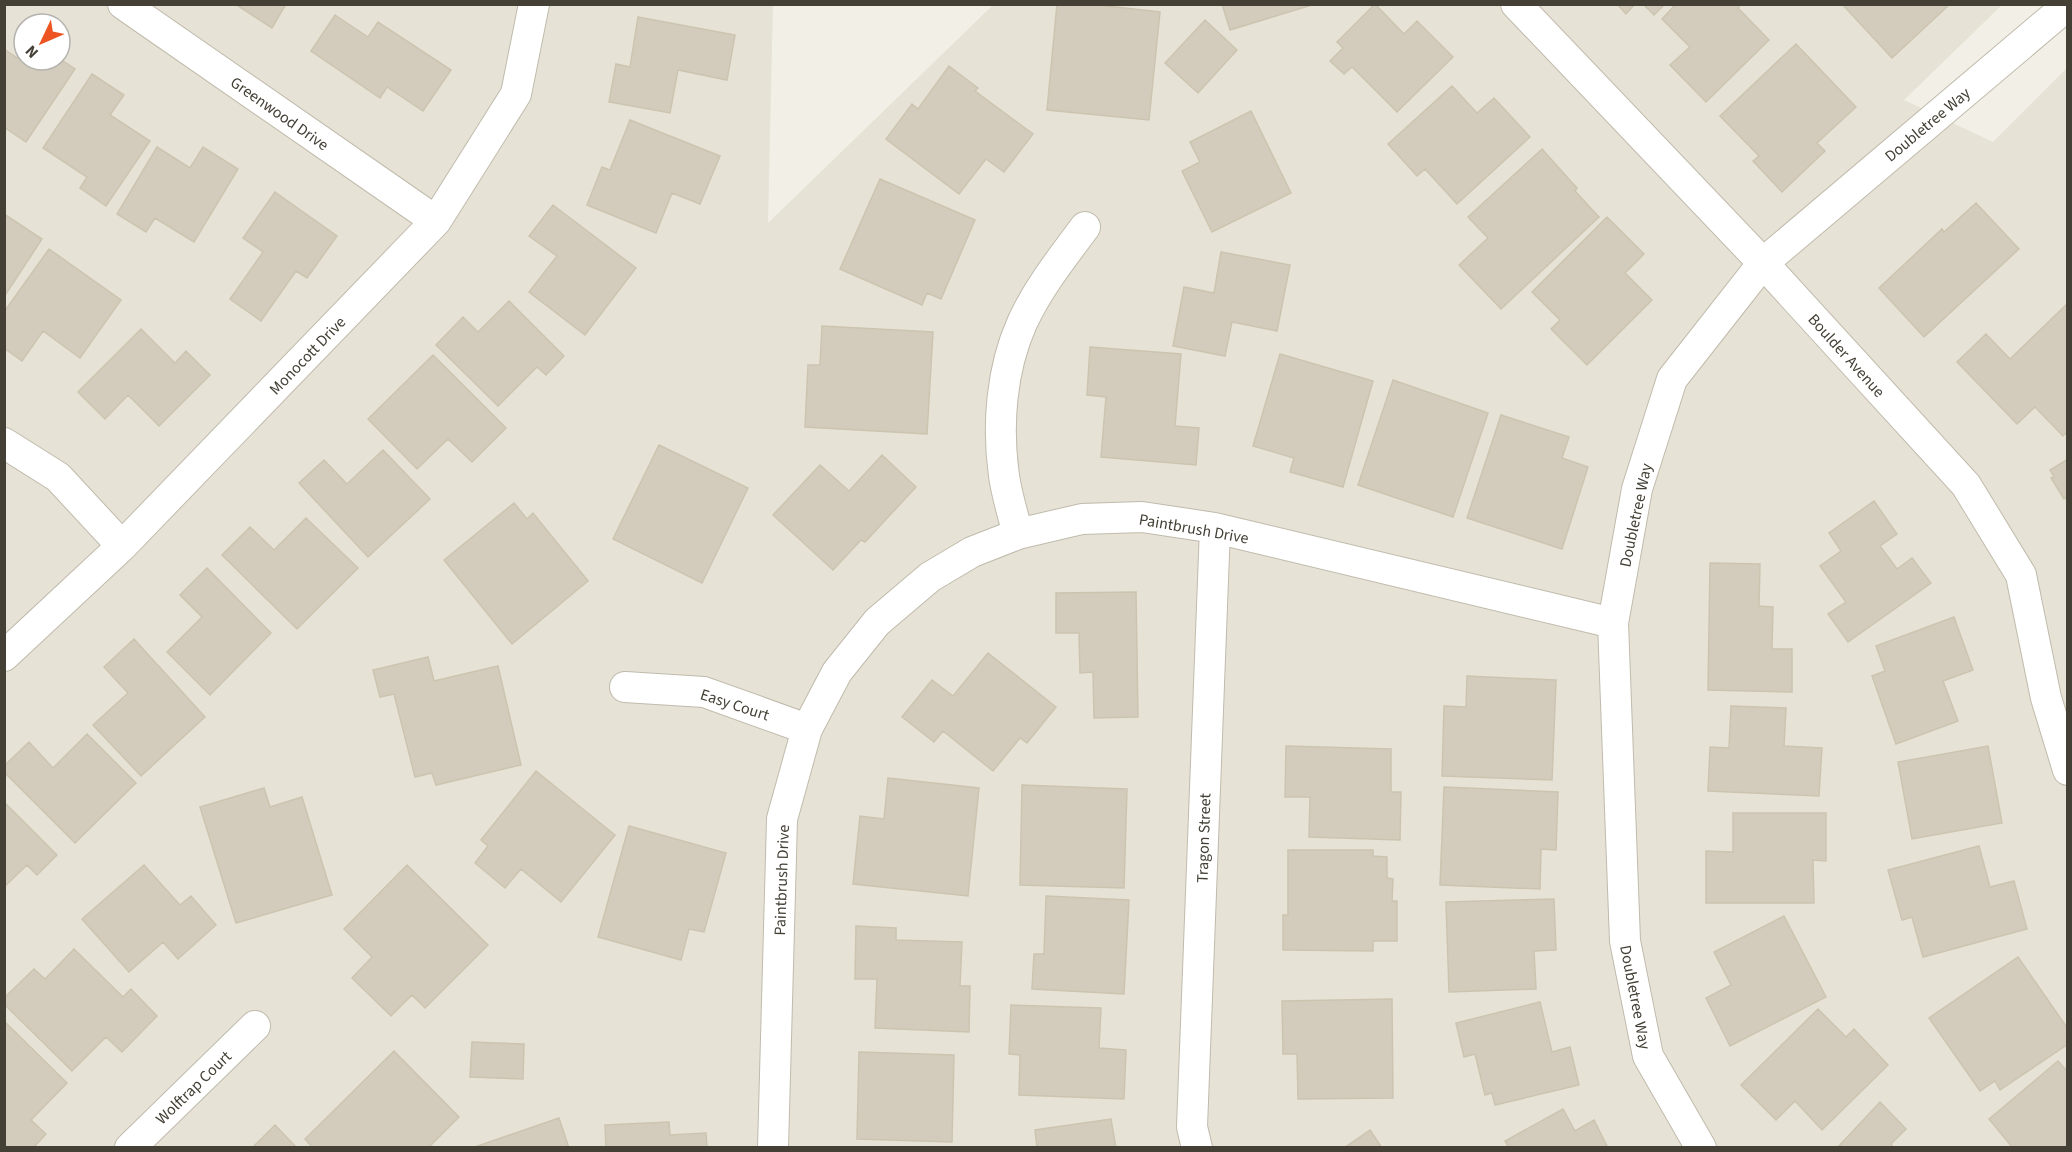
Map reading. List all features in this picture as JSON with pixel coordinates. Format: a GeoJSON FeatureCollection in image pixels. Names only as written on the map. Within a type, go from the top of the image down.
{"type":"FeatureCollection","features":[{"type":"Feature","properties":{"kind":"street","name":"Greenwood Drive"},"geometry":{"type":"LineString","coordinates":[[123,4],[436,221]]}},
{"type":"Feature","properties":{"kind":"street","name":"Monocott Drive"},"geometry":{"type":"LineString","coordinates":[[4,656],[122,546],[436,221],[516,94],[534,4]]}},
{"type":"Feature","properties":{"kind":"street","name":"Boulder Avenue"},"geometry":{"type":"LineString","coordinates":[[1516,4],[1763,263],[1966,485],[2021,575],[2057,695],[2067,770]]}},
{"type":"Feature","properties":{"kind":"street","name":"Doubletree Way"},"geometry":{"type":"LineString","coordinates":[[1701,1148],[1648,1056],[1625,941],[1613,623],[1637,489],[1672,379],[1763,263],[2067,5]]}},
{"type":"Feature","properties":{"kind":"street"},"geometry":{"type":"LineString","coordinates":[[1018,534],[1004,478],[1000,427],[1007,370],[1027,314],[1044,283],[1085,227]]}},
{"type":"Feature","properties":{"kind":"street"},"geometry":{"type":"LineString","coordinates":[[4,443],[58,477],[122,546]]}},
{"type":"Feature","properties":{"kind":"street","name":"Paintbrush Drive"},"geometry":{"type":"LineString","coordinates":[[773,1148],[782,819],[807,729],[837,672],[877,622],[930,577],[972,552],[1018,534],[1082,519],[1143,517],[1215,528],[1613,623]]}},
{"type":"Feature","properties":{"kind":"street","name":"Tragon Street"},"geometry":{"type":"LineString","coordinates":[[1197,1148],[1192,1128],[1215,528]]}},
{"type":"Feature","properties":{"kind":"street","name":"Easy Court"},"geometry":{"type":"LineString","coordinates":[[625,687],[704,692],[807,729]]}},
{"type":"Feature","properties":{"kind":"street","name":"Wolftrap Court"},"geometry":{"type":"LineString","coordinates":[[130,1148],[255,1026]]}},
{"type":"Feature","properties":{"kind":"shaded area"},"geometry":{"type":"Polygon","coordinates":[[[5,5],[773,5],[768,223],[993,5],[2002,5],[1904,100],[1993,142],[2067,68],[2067,1147],[5,1148],[5,5]]]}},
{"type":"Feature","properties":{"kind":"building"},"geometry":{"type":"Polygon","coordinates":[[[235,4],[286,4],[272,28],[235,4]]]}},
{"type":"Feature","properties":{"kind":"building"},"geometry":{"type":"Polygon","coordinates":[[[1057,4],[1089,4],[1160,12],[1149,120],[1047,110],[1057,4]]]}},
{"type":"Feature","properties":{"kind":"building"},"geometry":{"type":"Polygon","coordinates":[[[1222,4],[1315,4],[1230,30],[1222,4]]]}},
{"type":"Feature","properties":{"kind":"building"},"geometry":{"type":"Polygon","coordinates":[[[1375,4],[1404,34],[1417,21],[1453,57],[1397,112],[1352,67],[1344,74],[1330,61],[1343,48],[1337,42],[1375,4]]]}},
{"type":"Feature","properties":{"kind":"building"},"geometry":{"type":"Polygon","coordinates":[[[1617,4],[1635,4],[1626,14],[1617,4]]]}},
{"type":"Feature","properties":{"kind":"building"},"geometry":{"type":"Polygon","coordinates":[[[1643,4],[1665,4],[1654,15],[1643,4]]]}},
{"type":"Feature","properties":{"kind":"building"},"geometry":{"type":"Polygon","coordinates":[[[1676,4],[1741,4],[1738,8],[1769,40],[1706,102],[1670,65],[1690,47],[1662,19],[1676,4]]]}},
{"type":"Feature","properties":{"kind":"building"},"geometry":{"type":"Polygon","coordinates":[[[1842,4],[1950,4],[1892,58],[1842,4]]]}},
{"type":"Feature","properties":{"kind":"building"},"geometry":{"type":"Polygon","coordinates":[[[335,15],[368,37],[378,22],[451,70],[423,111],[387,87],[380,98],[311,51],[335,15]]]}},
{"type":"Feature","properties":{"kind":"building"},"geometry":{"type":"Polygon","coordinates":[[[638,17],[735,35],[727,80],[678,70],[670,113],[609,102],[616,64],[630,67],[638,17]]]}},
{"type":"Feature","properties":{"kind":"building"},"geometry":{"type":"Polygon","coordinates":[[[1205,20],[1237,50],[1198,93],[1165,63],[1205,20]]]}},
{"type":"Feature","properties":{"kind":"building"},"geometry":{"type":"Polygon","coordinates":[[[1796,44],[1856,107],[1817,143],[1825,151],[1782,192],[1753,161],[1759,156],[1720,116],[1796,44]]]}},
{"type":"Feature","properties":{"kind":"building"},"geometry":{"type":"Polygon","coordinates":[[[4,49],[12,54],[12,72],[72,72],[72,67],[75,69],[26,142],[4,127],[4,49]]]}},
{"type":"Feature","properties":{"kind":"building"},"geometry":{"type":"Polygon","coordinates":[[[949,66],[978,88],[975,91],[1033,134],[1004,172],[986,159],[959,194],[886,139],[912,104],[918,109],[949,66]]]}},
{"type":"Feature","properties":{"kind":"building"},"geometry":{"type":"Polygon","coordinates":[[[92,74],[124,95],[110,115],[150,141],[106,206],[80,188],[87,177],[43,148],[92,74]]]}},
{"type":"Feature","properties":{"kind":"building"},"geometry":{"type":"Polygon","coordinates":[[[1452,86],[1477,113],[1494,98],[1530,137],[1457,204],[1425,169],[1417,176],[1388,144],[1452,86]]]}},
{"type":"Feature","properties":{"kind":"building"},"geometry":{"type":"Polygon","coordinates":[[[1251,111],[1291,193],[1212,232],[1182,171],[1200,162],[1190,142],[1251,111]]]}},
{"type":"Feature","properties":{"kind":"building"},"geometry":{"type":"Polygon","coordinates":[[[630,120],[720,156],[700,204],[672,193],[656,233],[587,205],[602,167],[610,170],[630,120]]]}},
{"type":"Feature","properties":{"kind":"building"},"geometry":{"type":"Polygon","coordinates":[[[157,147],[190,168],[203,147],[238,169],[194,242],[155,218],[146,232],[117,214],[157,147]]]}},
{"type":"Feature","properties":{"kind":"building"},"geometry":{"type":"Polygon","coordinates":[[[1542,149],[1599,217],[1501,309],[1459,265],[1488,238],[1468,217],[1542,149]]]}},
{"type":"Feature","properties":{"kind":"building"},"geometry":{"type":"Polygon","coordinates":[[[880,179],[975,220],[941,299],[927,293],[922,305],[840,269],[880,179]]]}},
{"type":"Feature","properties":{"kind":"building"},"geometry":{"type":"Polygon","coordinates":[[[275,192],[337,236],[307,278],[296,271],[261,321],[230,299],[263,252],[243,238],[275,192]]]}},
{"type":"Feature","properties":{"kind":"building"},"geometry":{"type":"Polygon","coordinates":[[[1976,203],[2019,249],[1924,337],[1879,288],[1942,229],[1944,232],[1976,203]]]}},
{"type":"Feature","properties":{"kind":"building"},"geometry":{"type":"Polygon","coordinates":[[[553,205],[636,268],[585,335],[529,292],[557,256],[529,236],[553,205]]]}},
{"type":"Feature","properties":{"kind":"building"},"geometry":{"type":"Polygon","coordinates":[[[4,214],[42,239],[4,297],[4,214]]]}},
{"type":"Feature","properties":{"kind":"building"},"geometry":{"type":"Polygon","coordinates":[[[1607,217],[1644,254],[1625,273],[1652,300],[1587,365],[1551,329],[1560,320],[1532,292],[1607,217]]]}},
{"type":"Feature","properties":{"kind":"building"},"geometry":{"type":"Polygon","coordinates":[[[49,249],[121,300],[80,358],[43,331],[22,361],[4,348],[4,312],[49,249]]]}},
{"type":"Feature","properties":{"kind":"building"},"geometry":{"type":"Polygon","coordinates":[[[1221,252],[1290,265],[1277,331],[1232,322],[1225,356],[1173,346],[1184,287],[1214,293],[1221,252]]]}},
{"type":"Feature","properties":{"kind":"building"},"geometry":{"type":"Polygon","coordinates":[[[509,301],[564,356],[546,375],[537,367],[498,406],[436,345],[463,317],[478,332],[509,301]]]}},
{"type":"Feature","properties":{"kind":"building"},"geometry":{"type":"Polygon","coordinates":[[[2066,305],[2068,306],[2068,431],[2063,436],[2035,407],[2017,424],[1957,362],[1986,334],[2010,359],[2066,305]]]}},
{"type":"Feature","properties":{"kind":"building"},"geometry":{"type":"Polygon","coordinates":[[[822,326],[933,332],[927,434],[805,427],[808,365],[820,365],[822,326]]]}},
{"type":"Feature","properties":{"kind":"building"},"geometry":{"type":"Polygon","coordinates":[[[141,329],[175,363],[186,351],[210,375],[159,426],[128,395],[105,419],[78,392],[141,329]]]}},
{"type":"Feature","properties":{"kind":"building"},"geometry":{"type":"Polygon","coordinates":[[[1090,347],[1181,354],[1175,426],[1199,428],[1196,465],[1101,457],[1106,397],[1087,395],[1090,347]]]}},
{"type":"Feature","properties":{"kind":"building"},"geometry":{"type":"Polygon","coordinates":[[[1280,354],[1373,381],[1343,487],[1290,472],[1294,458],[1253,446],[1280,354]]]}},
{"type":"Feature","properties":{"kind":"building"},"geometry":{"type":"Polygon","coordinates":[[[433,355],[506,428],[472,462],[448,439],[417,469],[368,419],[433,355]]]}},
{"type":"Feature","properties":{"kind":"building"},"geometry":{"type":"Polygon","coordinates":[[[1393,380],[1488,413],[1453,517],[1358,485],[1393,380]]]}},
{"type":"Feature","properties":{"kind":"building"},"geometry":{"type":"Polygon","coordinates":[[[1501,415],[1569,437],[1562,458],[1588,467],[1562,549],[1467,518],[1501,415]]]}},
{"type":"Feature","properties":{"kind":"building"},"geometry":{"type":"Polygon","coordinates":[[[659,445],[748,488],[702,583],[613,539],[659,445]]]}},
{"type":"Feature","properties":{"kind":"building"},"geometry":{"type":"Polygon","coordinates":[[[383,450],[430,499],[368,557],[299,483],[324,460],[347,484],[383,450]]]}},
{"type":"Feature","properties":{"kind":"building"},"geometry":{"type":"Polygon","coordinates":[[[882,455],[916,487],[865,542],[861,540],[833,570],[773,515],[820,465],[849,491],[882,455]]]}},
{"type":"Feature","properties":{"kind":"building"},"geometry":{"type":"Polygon","coordinates":[[[2068,459],[2068,499],[2066,497],[2064,499],[2051,478],[2054,477],[2050,470],[2068,459]]]}},
{"type":"Feature","properties":{"kind":"building"},"geometry":{"type":"Polygon","coordinates":[[[1874,501],[1897,534],[1880,546],[1897,569],[1912,558],[1931,583],[1848,642],[1828,614],[1846,602],[1820,566],[1841,551],[1829,533],[1874,501]]]}},
{"type":"Feature","properties":{"kind":"building"},"geometry":{"type":"Polygon","coordinates":[[[514,503],[527,519],[533,513],[588,581],[512,644],[444,560],[514,503]]]}},
{"type":"Feature","properties":{"kind":"building"},"geometry":{"type":"Polygon","coordinates":[[[306,518],[358,568],[297,629],[222,555],[250,527],[274,550],[306,518]]]}},
{"type":"Feature","properties":{"kind":"building"},"geometry":{"type":"Polygon","coordinates":[[[1710,563],[1760,564],[1759,606],[1773,607],[1772,649],[1792,649],[1792,692],[1708,690],[1710,563]]]}},
{"type":"Feature","properties":{"kind":"building"},"geometry":{"type":"Polygon","coordinates":[[[207,568],[271,633],[210,695],[167,652],[202,617],[180,595],[207,568]]]}},
{"type":"Feature","properties":{"kind":"building"},"geometry":{"type":"Polygon","coordinates":[[[1136,592],[1138,717],[1094,718],[1093,672],[1080,673],[1079,633],[1056,633],[1056,593],[1136,592]]]}},
{"type":"Feature","properties":{"kind":"building"},"geometry":{"type":"Polygon","coordinates":[[[1954,617],[1973,670],[1943,681],[1958,721],[1896,744],[1872,676],[1885,671],[1876,646],[1954,617]]]}},
{"type":"Feature","properties":{"kind":"building"},"geometry":{"type":"Polygon","coordinates":[[[134,639],[205,717],[141,776],[93,725],[128,693],[104,667],[134,639]]]}},
{"type":"Feature","properties":{"kind":"building"},"geometry":{"type":"Polygon","coordinates":[[[988,653],[1056,707],[1027,743],[1020,738],[993,771],[943,731],[934,742],[902,717],[932,680],[953,696],[988,653]]]}},
{"type":"Feature","properties":{"kind":"building"},"geometry":{"type":"Polygon","coordinates":[[[428,657],[434,681],[498,666],[521,765],[436,785],[432,773],[415,777],[394,694],[380,697],[373,670],[428,657]]]}},
{"type":"Feature","properties":{"kind":"building"},"geometry":{"type":"Polygon","coordinates":[[[1467,676],[1556,680],[1552,780],[1442,776],[1444,706],[1466,707],[1467,676]]]}},
{"type":"Feature","properties":{"kind":"building"},"geometry":{"type":"Polygon","coordinates":[[[1731,706],[1786,708],[1784,746],[1822,748],[1819,796],[1708,791],[1710,747],[1729,748],[1731,706]]]}},
{"type":"Feature","properties":{"kind":"building"},"geometry":{"type":"Polygon","coordinates":[[[87,734],[136,783],[75,843],[4,772],[4,766],[29,742],[53,768],[87,734]]]}},
{"type":"Feature","properties":{"kind":"building"},"geometry":{"type":"Polygon","coordinates":[[[1286,746],[1391,749],[1391,792],[1401,792],[1400,840],[1309,837],[1310,797],[1285,797],[1286,746]]]}},
{"type":"Feature","properties":{"kind":"building"},"geometry":{"type":"Polygon","coordinates":[[[1988,746],[2002,823],[1912,839],[1898,762],[1988,746]]]}},
{"type":"Feature","properties":{"kind":"building"},"geometry":{"type":"Polygon","coordinates":[[[536,771],[615,835],[561,902],[521,869],[505,888],[475,863],[488,846],[481,840],[536,771]]]}},
{"type":"Feature","properties":{"kind":"building"},"geometry":{"type":"Polygon","coordinates":[[[888,778],[979,788],[968,896],[853,884],[860,816],[884,819],[888,778]]]}},
{"type":"Feature","properties":{"kind":"building"},"geometry":{"type":"Polygon","coordinates":[[[1022,785],[1127,789],[1124,888],[1020,885],[1022,785]]]}},
{"type":"Feature","properties":{"kind":"building"},"geometry":{"type":"Polygon","coordinates":[[[1444,787],[1558,792],[1556,850],[1541,849],[1540,889],[1440,885],[1444,787]]]}},
{"type":"Feature","properties":{"kind":"building"},"geometry":{"type":"Polygon","coordinates":[[[264,788],[270,807],[302,797],[332,895],[236,923],[200,807],[264,788]]]}},
{"type":"Feature","properties":{"kind":"building"},"geometry":{"type":"Polygon","coordinates":[[[4,802],[57,855],[37,875],[27,865],[4,887],[4,802]]]}},
{"type":"Feature","properties":{"kind":"building"},"geometry":{"type":"Polygon","coordinates":[[[1733,813],[1826,813],[1826,861],[1813,860],[1814,903],[1706,903],[1706,851],[1733,852],[1733,813]]]}},
{"type":"Feature","properties":{"kind":"building"},"geometry":{"type":"Polygon","coordinates":[[[629,826],[726,853],[704,932],[689,929],[681,960],[598,937],[629,826]]]}},
{"type":"Feature","properties":{"kind":"building"},"geometry":{"type":"Polygon","coordinates":[[[1979,846],[1990,887],[2014,881],[2027,929],[1923,957],[1912,917],[1902,920],[1888,870],[1979,846]]]}},
{"type":"Feature","properties":{"kind":"building"},"geometry":{"type":"Polygon","coordinates":[[[1288,850],[1373,850],[1373,856],[1387,857],[1387,878],[1393,879],[1392,901],[1397,901],[1397,941],[1373,941],[1373,951],[1283,950],[1283,915],[1288,915],[1288,850]]]}},
{"type":"Feature","properties":{"kind":"building"},"geometry":{"type":"Polygon","coordinates":[[[144,865],[180,905],[191,896],[216,925],[178,959],[163,942],[129,972],[82,919],[144,865]]]}},
{"type":"Feature","properties":{"kind":"building"},"geometry":{"type":"Polygon","coordinates":[[[407,865],[488,945],[425,1008],[412,995],[391,1016],[352,978],[372,957],[344,929],[407,865]]]}},
{"type":"Feature","properties":{"kind":"building"},"geometry":{"type":"Polygon","coordinates":[[[1046,896],[1129,900],[1124,994],[1032,989],[1034,954],[1044,954],[1046,896]]]}},
{"type":"Feature","properties":{"kind":"building"},"geometry":{"type":"Polygon","coordinates":[[[1554,899],[1556,950],[1534,951],[1536,989],[1449,992],[1446,902],[1554,899]]]}},
{"type":"Feature","properties":{"kind":"building"},"geometry":{"type":"Polygon","coordinates":[[[1784,916],[1826,997],[1730,1046],[1706,998],[1731,985],[1714,952],[1784,916]]]}},
{"type":"Feature","properties":{"kind":"building"},"geometry":{"type":"Polygon","coordinates":[[[856,926],[896,928],[896,940],[962,942],[960,986],[970,986],[969,1032],[875,1028],[877,979],[855,979],[856,926]]]}},
{"type":"Feature","properties":{"kind":"building"},"geometry":{"type":"Polygon","coordinates":[[[74,949],[123,997],[131,989],[157,1016],[122,1052],[106,1037],[72,1071],[4,1004],[4,998],[34,969],[45,979],[74,949]]]}},
{"type":"Feature","properties":{"kind":"building"},"geometry":{"type":"Polygon","coordinates":[[[2018,957],[2068,1029],[2068,1044],[2000,1090],[1995,1081],[1980,1091],[1929,1018],[2018,957]]]}},
{"type":"Feature","properties":{"kind":"building"},"geometry":{"type":"Polygon","coordinates":[[[1392,999],[1393,1098],[1298,1099],[1297,1054],[1283,1054],[1282,1001],[1392,999]]]}},
{"type":"Feature","properties":{"kind":"building"},"geometry":{"type":"Polygon","coordinates":[[[1540,1002],[1552,1052],[1570,1047],[1579,1085],[1495,1105],[1492,1093],[1485,1095],[1475,1054],[1464,1057],[1456,1023],[1540,1002]]]}},
{"type":"Feature","properties":{"kind":"building"},"geometry":{"type":"Polygon","coordinates":[[[1011,1005],[1101,1008],[1099,1048],[1126,1050],[1124,1099],[1019,1095],[1020,1055],[1009,1054],[1011,1005]]]}},
{"type":"Feature","properties":{"kind":"building"},"geometry":{"type":"Polygon","coordinates":[[[1818,1009],[1846,1037],[1854,1029],[1888,1065],[1822,1130],[1795,1101],[1776,1120],[1741,1085],[1818,1009]]]}},
{"type":"Feature","properties":{"kind":"building"},"geometry":{"type":"Polygon","coordinates":[[[4,1021],[67,1083],[31,1120],[46,1134],[33,1148],[4,1148],[4,1021]]]}},
{"type":"Feature","properties":{"kind":"building"},"geometry":{"type":"Polygon","coordinates":[[[472,1042],[524,1044],[523,1079],[470,1077],[472,1042]]]}},
{"type":"Feature","properties":{"kind":"building"},"geometry":{"type":"Polygon","coordinates":[[[394,1051],[459,1117],[428,1148],[313,1148],[305,1139],[394,1051]]]}},
{"type":"Feature","properties":{"kind":"building"},"geometry":{"type":"Polygon","coordinates":[[[859,1052],[954,1055],[952,1142],[857,1139],[859,1052]]]}},
{"type":"Feature","properties":{"kind":"building"},"geometry":{"type":"Polygon","coordinates":[[[2058,1061],[2068,1072],[2068,1148],[2013,1148],[1989,1119],[2058,1061]]]}},
{"type":"Feature","properties":{"kind":"building"},"geometry":{"type":"Polygon","coordinates":[[[1880,1102],[1906,1129],[1891,1144],[1894,1148],[1837,1148],[1880,1102]]]}},
{"type":"Feature","properties":{"kind":"building"},"geometry":{"type":"Polygon","coordinates":[[[1563,1109],[1575,1131],[1594,1120],[1608,1148],[1509,1148],[1505,1141],[1563,1109]]]}},
{"type":"Feature","properties":{"kind":"building"},"geometry":{"type":"Polygon","coordinates":[[[559,1118],[569,1148],[472,1148],[559,1118]]]}},
{"type":"Feature","properties":{"kind":"building"},"geometry":{"type":"Polygon","coordinates":[[[1111,1119],[1116,1148],[1037,1148],[1035,1130],[1111,1119]]]}},
{"type":"Feature","properties":{"kind":"building"},"geometry":{"type":"Polygon","coordinates":[[[669,1122],[670,1135],[706,1133],[707,1148],[606,1148],[605,1125],[669,1122]]]}},
{"type":"Feature","properties":{"kind":"building"},"geometry":{"type":"Polygon","coordinates":[[[275,1125],[297,1148],[252,1148],[275,1125]]]}},
{"type":"Feature","properties":{"kind":"building"},"geometry":{"type":"Polygon","coordinates":[[[1370,1130],[1382,1148],[1344,1148],[1370,1130]]]}}]}
